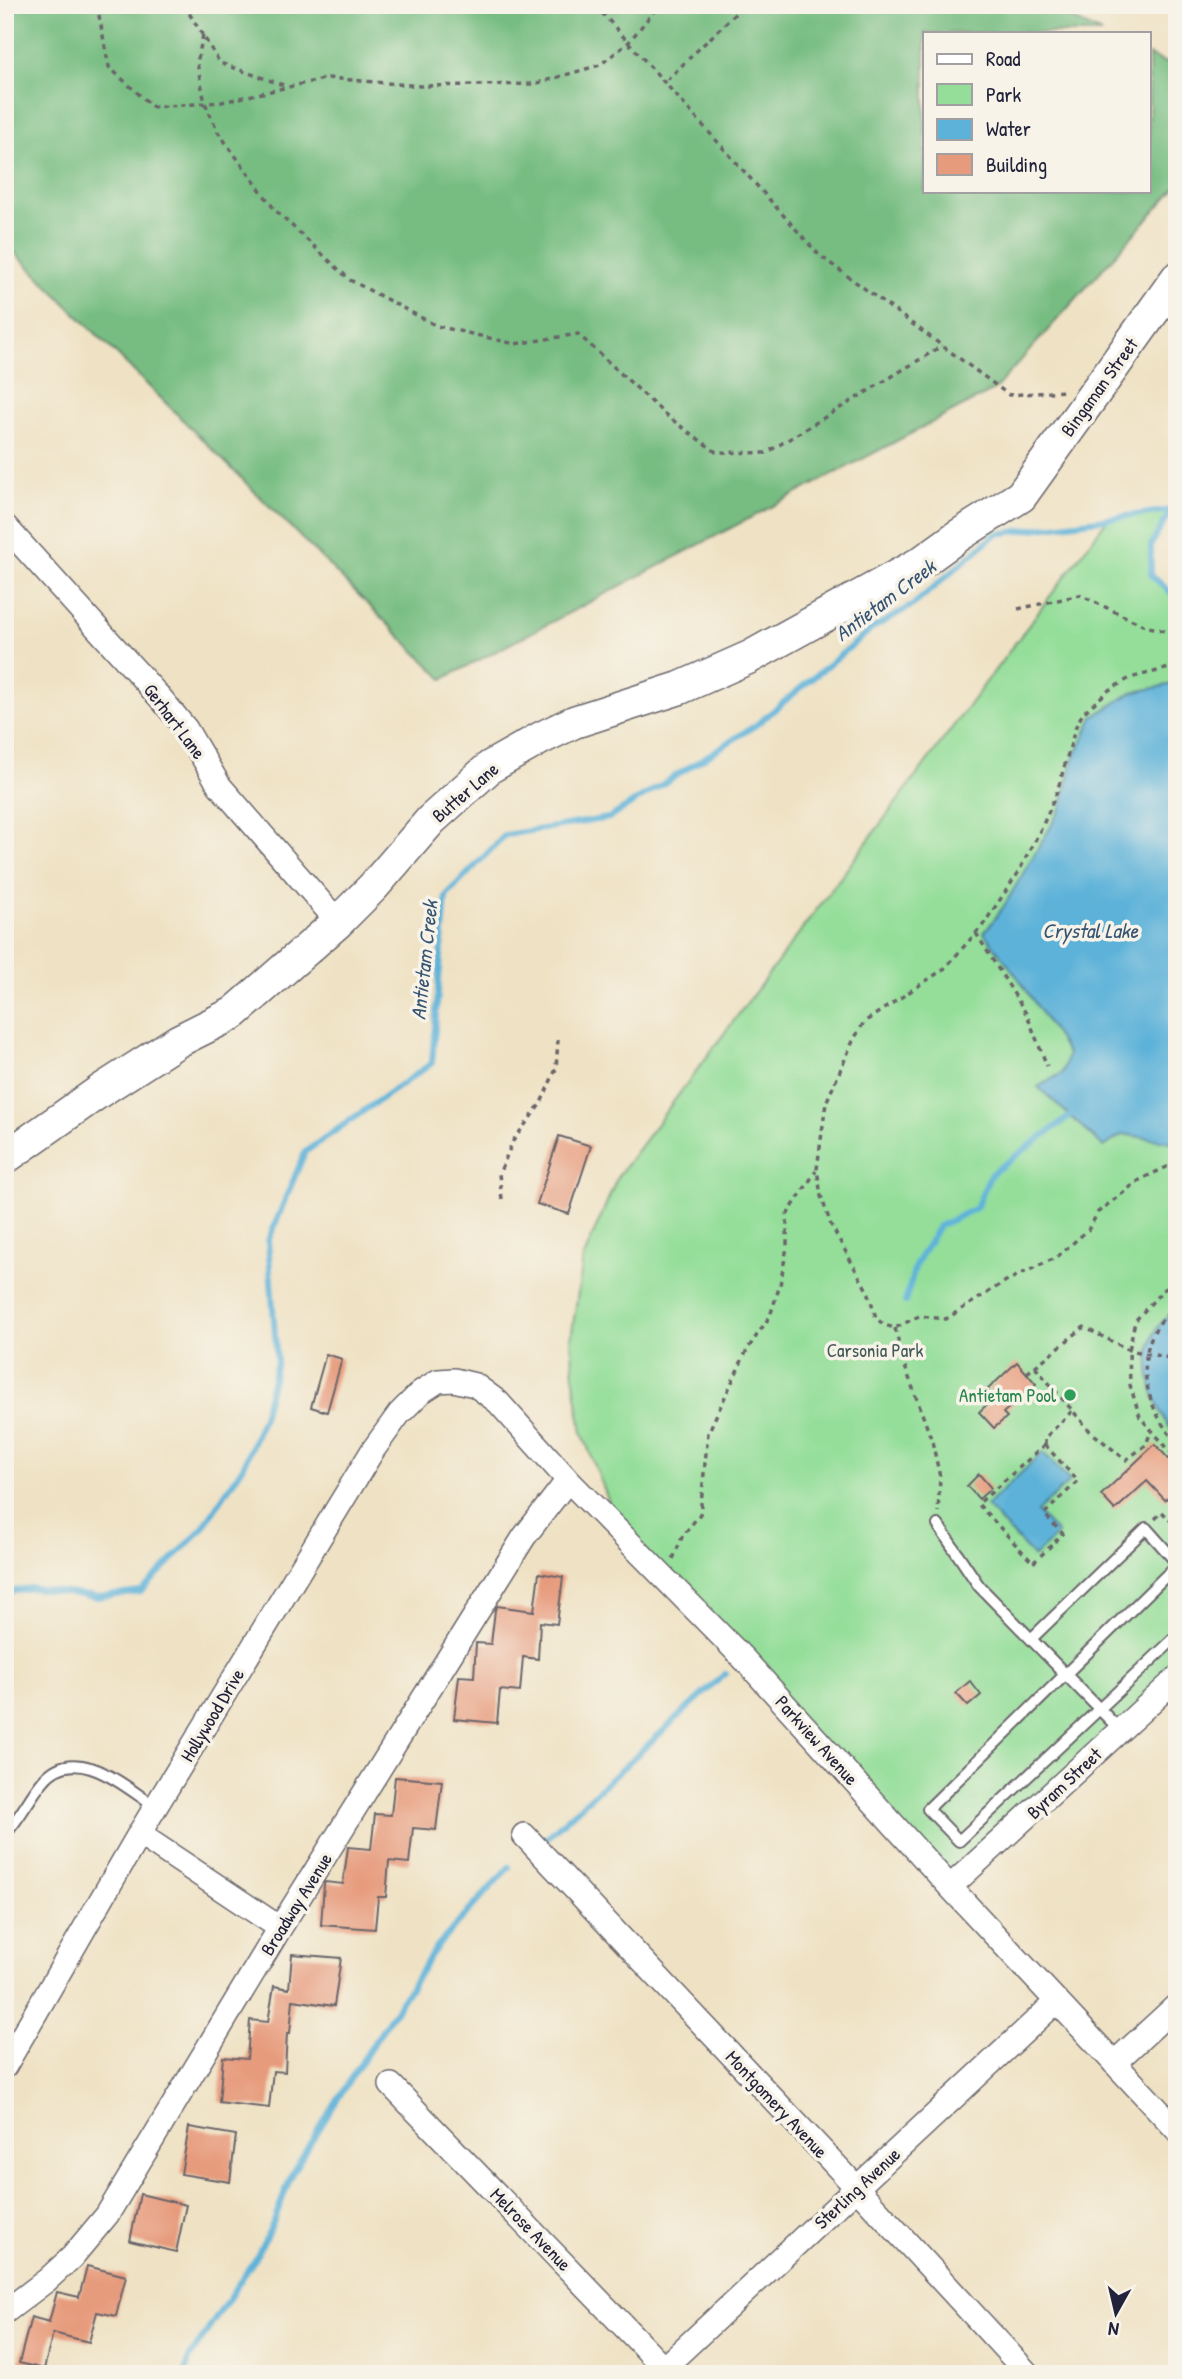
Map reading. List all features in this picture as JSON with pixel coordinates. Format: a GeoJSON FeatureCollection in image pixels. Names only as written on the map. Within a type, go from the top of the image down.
{"type":"FeatureCollection","features":[{"type":"Feature","properties":{"kind":"street","name":"Bingaman Street"},"geometry":{"type":"LineString","coordinates":[[1021,496],[1177,278]]}},
{"type":"Feature","properties":{"kind":"street","name":"Butter Lane"},"geometry":{"type":"LineString","coordinates":[[5,1158],[178,1041],[234,1013],[338,922],[373,887],[431,820],[490,766],[574,722],[680,688],[750,657],[922,562],[1021,496]]}},
{"type":"Feature","properties":{"kind":"street","name":"Gerhart Lane"},"geometry":{"type":"LineString","coordinates":[[5,526],[163,701],[186,729],[219,785],[338,922]]}},
{"type":"Feature","properties":{"kind":"street","name":"Parkview Avenue"},"geometry":{"type":"LineString","coordinates":[[438,1381],[454,1380],[475,1385],[498,1402],[568,1480],[743,1658],[950,1887],[1177,2130]]}},
{"type":"Feature","properties":{"kind":"street","name":"Hollywood Drive"},"geometry":{"type":"LineString","coordinates":[[5,2066],[139,1834],[373,1450],[399,1414],[421,1392],[438,1381]]}},
{"type":"Feature","properties":{"kind":"street","name":"Broadway Avenue"},"geometry":{"type":"LineString","coordinates":[[5,2312],[72,2257],[107,2215],[280,1928],[524,1537],[568,1480]]}},
{"type":"Feature","properties":{"kind":"street","name":"Byram Street"},"geometry":{"type":"LineString","coordinates":[[950,1887],[1177,1678]]}},
{"type":"Feature","properties":{"kind":"street"},"geometry":{"type":"LineString","coordinates":[[139,1834],[280,1928]]}},
{"type":"Feature","properties":{"kind":"street","name":"Montgomery Avenue"},"geometry":{"type":"LineString","coordinates":[[524,1835],[1028,2374]]}},
{"type":"Feature","properties":{"kind":"street","name":"Sterling Avenue"},"geometry":{"type":"LineString","coordinates":[[663,2371],[1057,2001]]}},
{"type":"Feature","properties":{"kind":"street"},"geometry":{"type":"LineString","coordinates":[[1114,2063],[1177,2005]]}},
{"type":"Feature","properties":{"kind":"street","name":"Melrose Avenue"},"geometry":{"type":"LineString","coordinates":[[391,2085],[663,2371]]}},
{"type":"Feature","properties":{"kind":"lane"},"geometry":{"type":"LineString","coordinates":[[938,1525],[979,1586],[1120,1730]]}},
{"type":"Feature","properties":{"kind":"lane"},"geometry":{"type":"LineString","coordinates":[[1031,1639],[1146,1528],[1177,1564],[928,1809],[960,1841],[1177,1636]]}},
{"type":"Feature","properties":{"kind":"lane"},"geometry":{"type":"LineString","coordinates":[[5,1834],[54,1769],[70,1765],[82,1764],[100,1772],[156,1807]]}},
{"type":"Feature","properties":{"kind":"path"},"geometry":{"type":"LineString","coordinates":[[97,5],[109,67],[153,107],[222,102],[328,78],[421,86],[534,84],[600,65],[628,43],[659,5]]}},
{"type":"Feature","properties":{"kind":"path"},"geometry":{"type":"LineString","coordinates":[[184,5],[220,63],[288,87]]}},
{"type":"Feature","properties":{"kind":"path"},"geometry":{"type":"LineString","coordinates":[[595,5],[819,255],[1009,395],[1098,389]]}},
{"type":"Feature","properties":{"kind":"path"},"geometry":{"type":"LineString","coordinates":[[667,80],[744,5]]}},
{"type":"Feature","properties":{"kind":"path"},"geometry":{"type":"LineString","coordinates":[[203,35],[197,63],[205,103],[218,132],[275,210],[350,280],[437,326],[515,344],[578,334],[667,416],[716,452],[766,453],[942,346]]}},
{"type":"Feature","properties":{"kind":"path"},"geometry":{"type":"LineString","coordinates":[[1018,609],[1080,595],[1145,625],[1177,634]]}},
{"type":"Feature","properties":{"kind":"path"},"geometry":{"type":"LineString","coordinates":[[1177,666],[1130,678],[1109,690],[1083,713],[1076,726],[1057,792],[1042,827],[1018,873],[976,933],[944,969],[864,1022],[826,1104],[817,1169],[821,1196],[831,1226],[869,1294],[876,1318],[884,1325],[895,1328],[919,1316],[946,1319],[1006,1281],[1057,1257],[1089,1229],[1098,1212],[1141,1178],[1177,1163]]}},
{"type":"Feature","properties":{"kind":"path"},"geometry":{"type":"LineString","coordinates":[[976,933],[1027,1015],[1047,1066]]}},
{"type":"Feature","properties":{"kind":"path"},"geometry":{"type":"LineString","coordinates":[[502,1199],[499,1174],[513,1141],[541,1103],[555,1069],[558,1040]]}},
{"type":"Feature","properties":{"kind":"path"},"geometry":{"type":"LineString","coordinates":[[1167,1167],[1177,1169]]}},
{"type":"Feature","properties":{"kind":"path"},"geometry":{"type":"LineString","coordinates":[[665,1580],[682,1537],[699,1514],[708,1433],[747,1350],[770,1316],[780,1285],[787,1247],[787,1215],[817,1169]]}},
{"type":"Feature","properties":{"kind":"path"},"geometry":{"type":"LineString","coordinates":[[1176,1458],[1140,1417],[1130,1385],[1129,1350],[1135,1321],[1164,1289],[1177,1286]]}},
{"type":"Feature","properties":{"kind":"path"},"geometry":{"type":"LineString","coordinates":[[1177,1306],[1164,1315],[1156,1326],[1146,1352],[1145,1373],[1149,1397],[1162,1426],[1177,1443]]}},
{"type":"Feature","properties":{"kind":"path"},"geometry":{"type":"LineString","coordinates":[[1027,1373],[1084,1327],[1129,1350],[1176,1360]]}},
{"type":"Feature","properties":{"kind":"path"},"geometry":{"type":"LineString","coordinates":[[895,1328],[903,1361],[935,1453],[940,1477],[938,1525]]}},
{"type":"Feature","properties":{"kind":"path"},"geometry":{"type":"LineString","coordinates":[[1035,1367],[1090,1431],[1126,1460],[1146,1445],[1151,1431]]}},
{"type":"Feature","properties":{"kind":"path"},"geometry":{"type":"LineString","coordinates":[[1045,1445],[978,1504],[1033,1563],[1063,1534],[1044,1514],[1078,1481],[1045,1445],[1045,1438],[1072,1411]]}},
{"type":"Feature","properties":{"kind":"green space"},"geometry":{"type":"Polygon","coordinates":[[[5,5],[1042,5],[1100,32],[923,32],[923,192],[1150,192],[1150,55],[1177,68],[1177,186],[994,390],[443,679],[5,243],[5,5]]]}},
{"type":"Feature","properties":{"kind":"green space","name":"Carsonia Park"},"geometry":{"type":"Polygon","coordinates":[[[1171,510],[1151,545],[1151,574],[1177,598],[1177,1678],[950,1887],[646,1562],[610,1505],[582,1432],[575,1388],[571,1339],[583,1259],[618,1176],[1107,520],[1171,510]]]}},
{"type":"Feature","properties":{"kind":"water","name":"Crystal Lake"},"geometry":{"type":"Polygon","coordinates":[[[1177,683],[1177,1143],[1123,1134],[1104,1147],[1038,1087],[1062,1073],[1068,1054],[1019,979],[984,933],[1004,906],[1061,809],[1073,761],[1093,717],[1131,693],[1177,683]]]}},
{"type":"Feature","properties":{"kind":"water"},"geometry":{"type":"Polygon","coordinates":[[[1177,1312],[1177,1437],[1161,1412],[1150,1380],[1149,1364],[1155,1334],[1163,1321],[1177,1312]]]}},
{"type":"Feature","properties":{"kind":"water"},"geometry":{"type":"Polygon","coordinates":[[[1043,1452],[1070,1481],[1037,1512],[1058,1534],[1034,1557],[986,1506],[1043,1452]]]}},
{"type":"Feature","properties":{"kind":"building"},"geometry":{"type":"Polygon","coordinates":[[[559,1136],[591,1146],[569,1214],[537,1204],[559,1136]]]}},
{"type":"Feature","properties":{"kind":"building"},"geometry":{"type":"Polygon","coordinates":[[[326,1354],[342,1359],[327,1412],[311,1407],[326,1354]]]}},
{"type":"Feature","properties":{"kind":"building"},"geometry":{"type":"Polygon","coordinates":[[[1017,1362],[1036,1384],[1003,1413],[1007,1417],[994,1428],[979,1412],[994,1398],[987,1390],[1017,1362]]]}},
{"type":"Feature","properties":{"kind":"building"},"geometry":{"type":"Polygon","coordinates":[[[1155,1444],[1177,1468],[1177,1490],[1165,1500],[1147,1481],[1115,1510],[1101,1495],[1155,1444]]]}},
{"type":"Feature","properties":{"kind":"building"},"geometry":{"type":"Polygon","coordinates":[[[979,1474],[991,1488],[979,1499],[967,1486],[979,1474]]]}},
{"type":"Feature","properties":{"kind":"building"},"geometry":{"type":"Polygon","coordinates":[[[539,1573],[563,1577],[557,1624],[540,1622],[538,1659],[523,1657],[520,1692],[500,1690],[497,1723],[454,1719],[459,1676],[474,1677],[476,1643],[491,1644],[497,1606],[534,1611],[539,1573]]]}},
{"type":"Feature","properties":{"kind":"building"},"geometry":{"type":"Polygon","coordinates":[[[970,1681],[981,1695],[968,1706],[956,1693],[970,1681]]]}},
{"type":"Feature","properties":{"kind":"building"},"geometry":{"type":"Polygon","coordinates":[[[395,1777],[442,1781],[436,1830],[413,1828],[409,1863],[389,1861],[386,1897],[378,1897],[375,1929],[321,1925],[325,1882],[343,1884],[348,1847],[371,1849],[375,1814],[391,1815],[395,1777]]]}},
{"type":"Feature","properties":{"kind":"building"},"geometry":{"type":"Polygon","coordinates":[[[292,1954],[341,1958],[334,2006],[293,2000],[290,2033],[287,2033],[285,2072],[273,2071],[269,2108],[219,2102],[223,2057],[247,2059],[250,2020],[268,2022],[274,1986],[289,1989],[292,1954]]]}},
{"type":"Feature","properties":{"kind":"building"},"geometry":{"type":"Polygon","coordinates":[[[189,2127],[236,2135],[230,2182],[181,2174],[189,2127]]]}},
{"type":"Feature","properties":{"kind":"building"},"geometry":{"type":"Polygon","coordinates":[[[140,2194],[186,2205],[176,2252],[130,2241],[140,2194]]]}},
{"type":"Feature","properties":{"kind":"building"},"geometry":{"type":"Polygon","coordinates":[[[87,2266],[126,2276],[116,2316],[97,2312],[89,2342],[53,2333],[44,2369],[19,2363],[31,2317],[49,2322],[57,2292],[79,2297],[87,2266]]]}},
{"type":"Feature","properties":{"kind":"waterway"},"geometry":{"type":"LineString","coordinates":[[1177,500],[1151,545],[1151,575],[1177,598]]}},
{"type":"Feature","properties":{"kind":"waterway","name":"Antietam Creek"},"geometry":{"type":"LineString","coordinates":[[5,1593],[31,1588],[97,1597],[141,1592],[202,1529],[244,1465],[263,1417],[277,1362],[268,1241],[305,1152],[432,1063],[446,896],[505,835],[609,818],[756,725],[873,628],[913,605],[996,534],[1171,510]]}},
{"type":"Feature","properties":{"kind":"waterway"},"geometry":{"type":"LineString","coordinates":[[905,1302],[916,1264],[939,1226],[976,1208],[991,1174],[1069,1117]]}},
{"type":"Feature","properties":{"kind":"waterway"},"geometry":{"type":"LineString","coordinates":[[544,1840],[725,1674]]}},
{"type":"Feature","properties":{"kind":"waterway"},"geometry":{"type":"LineString","coordinates":[[185,2374],[189,2359],[256,2257],[275,2219],[292,2173],[347,2084],[438,1945],[509,1867]]}},
{"type":"Feature","properties":{"kind":"place","name":"Antietam Pool"},"geometry":{"type":"Point","coordinates":[1070,1395]}}]}
